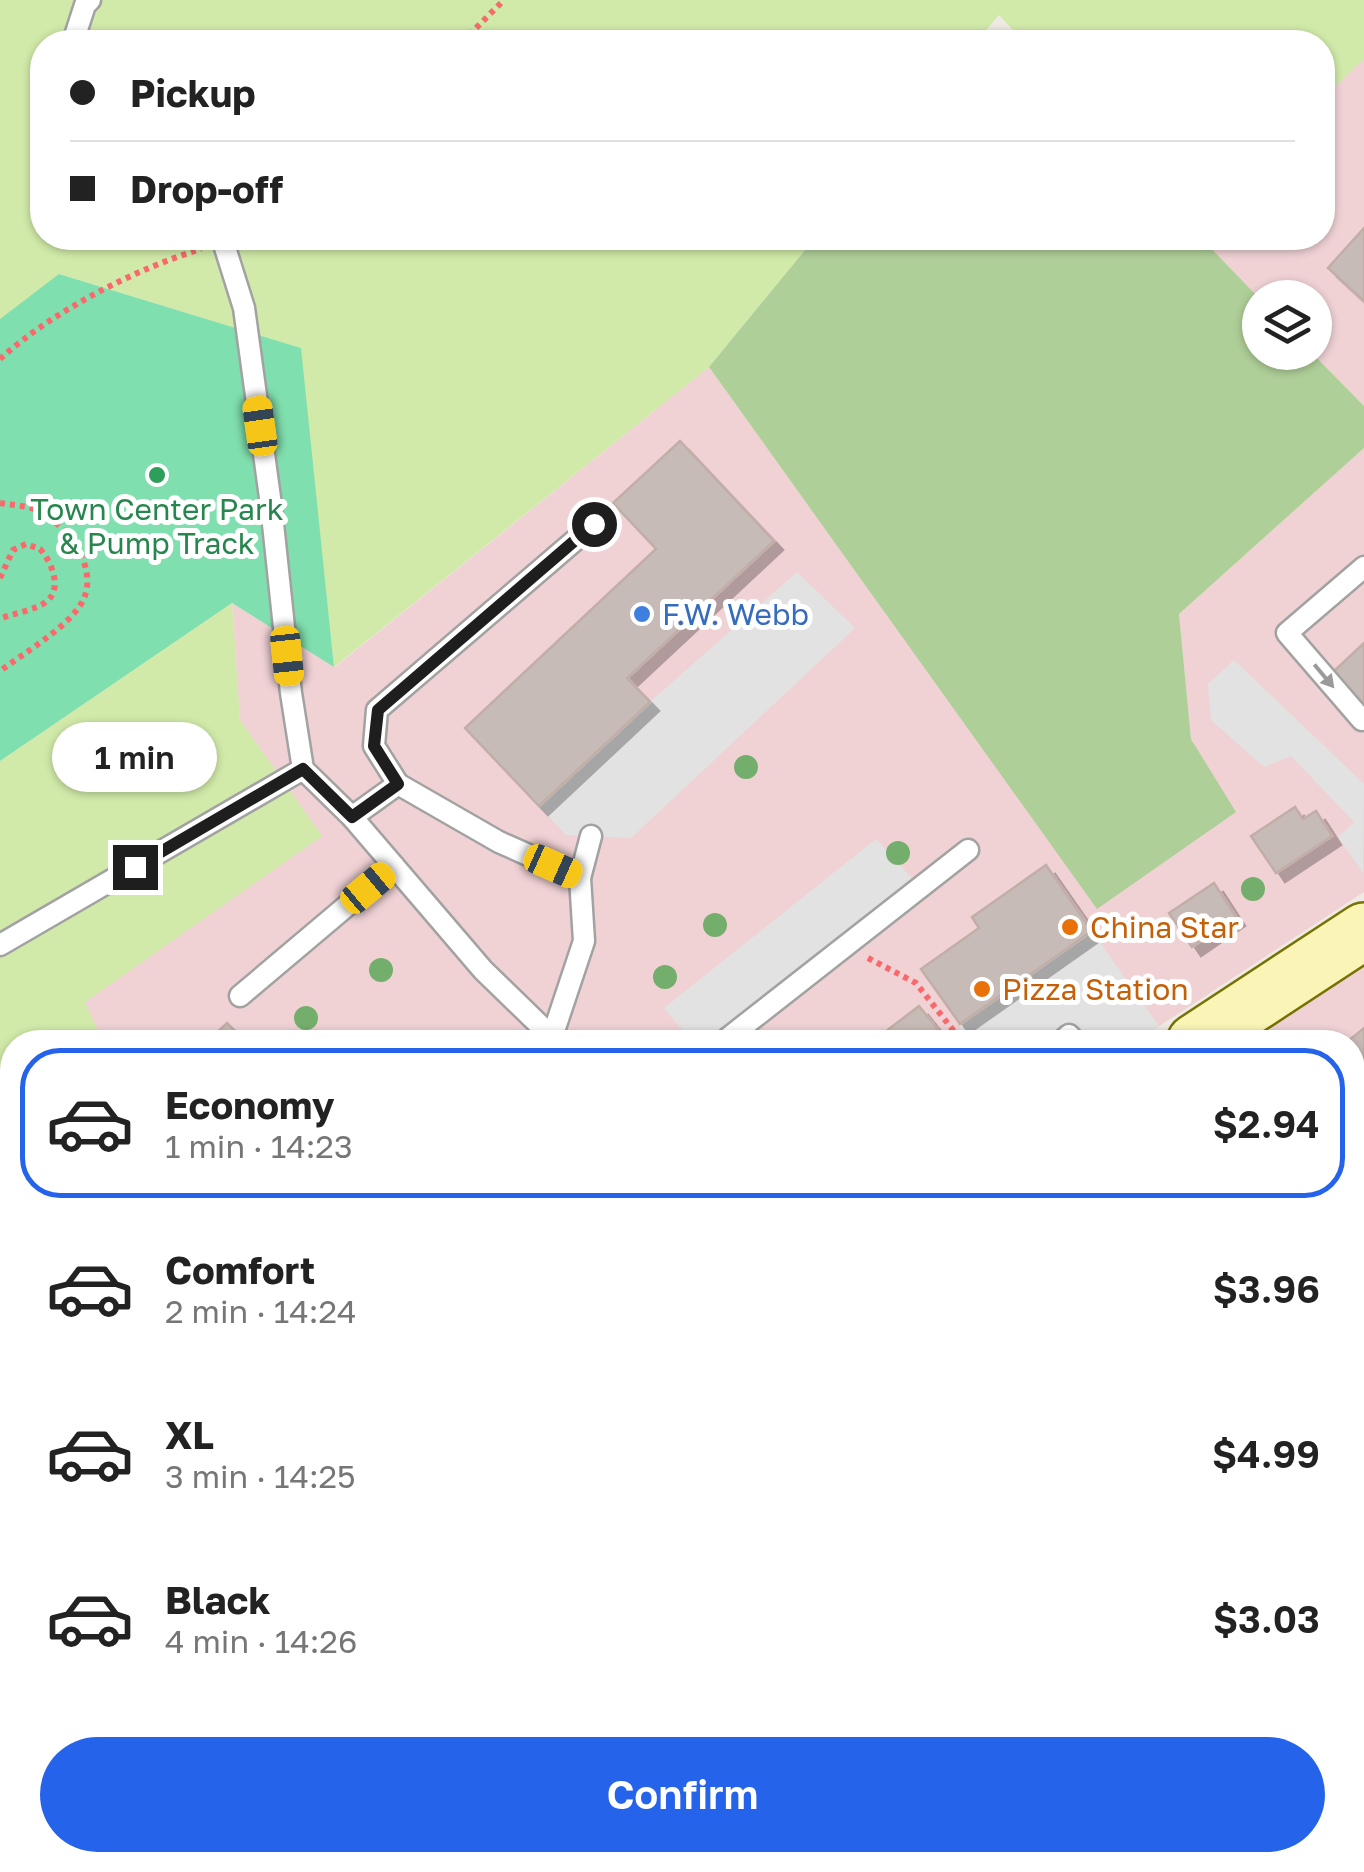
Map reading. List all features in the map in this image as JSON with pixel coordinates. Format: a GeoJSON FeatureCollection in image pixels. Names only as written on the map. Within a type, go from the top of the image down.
{"type":"FeatureCollection","features":[{"type":"Feature","properties":{"kind":"main road"},"geometry":{"type":"LineString","coordinates":[[1212,1030],[1364,931]]}},
{"type":"Feature","properties":{"kind":"lane"},"geometry":{"type":"LineString","coordinates":[[77,30],[85,4],[90,0]]}},
{"type":"Feature","properties":{"kind":"lane"},"geometry":{"type":"LineString","coordinates":[[226,250],[244,308],[303,769],[352,817],[483,970],[545,1030]]}},
{"type":"Feature","properties":{"kind":"lane"},"geometry":{"type":"LineString","coordinates":[[580,878],[499,842],[398,784],[374,746],[378,710],[594,524]]}},
{"type":"Feature","properties":{"kind":"lane"},"geometry":{"type":"LineString","coordinates":[[1362,720],[1287,632],[1364,566]]}},
{"type":"Feature","properties":{"kind":"lane"},"geometry":{"type":"LineString","coordinates":[[0,946],[303,769]]}},
{"type":"Feature","properties":{"kind":"lane"},"geometry":{"type":"LineString","coordinates":[[352,817],[398,784]]}},
{"type":"Feature","properties":{"kind":"lane"},"geometry":{"type":"LineString","coordinates":[[558,1030],[584,941],[580,878],[592,836]]}},
{"type":"Feature","properties":{"kind":"lane"},"geometry":{"type":"LineString","coordinates":[[737,1030],[968,850]]}},
{"type":"Feature","properties":{"kind":"lane"},"geometry":{"type":"LineString","coordinates":[[240,996],[394,866]]}},
{"type":"Feature","properties":{"kind":"path"},"geometry":{"type":"LineString","coordinates":[[474,30],[504,0]]}},
{"type":"Feature","properties":{"kind":"path"},"geometry":{"type":"LineString","coordinates":[[0,359],[26,336],[116,285],[194,250]]}},
{"type":"Feature","properties":{"kind":"path"},"geometry":{"type":"LineString","coordinates":[[0,503],[32,508],[62,526],[77,546],[86,570],[86,592],[79,608],[0,671]]}},
{"type":"Feature","properties":{"kind":"path"},"geometry":{"type":"LineString","coordinates":[[0,578],[13,550],[26,544],[40,549],[54,574],[52,594],[46,602],[0,618]]}},
{"type":"Feature","properties":{"kind":"path"},"geometry":{"type":"LineString","coordinates":[[845,946],[916,983],[953,1030]]}},
{"type":"Feature","properties":{"kind":"shaded area"},"geometry":{"type":"Polygon","coordinates":[[[1364,59],[1364,406],[1329,370],[1332,370],[1332,280],[1242,280],[1213,250],[1335,250],[1335,87],[1364,59]]]}},
{"type":"Feature","properties":{"kind":"shaded area"},"geometry":{"type":"Polygon","coordinates":[[[709,367],[1097,908],[1235,812],[1191,739],[1179,614],[1364,448],[1364,892],[1153,1030],[97,1030],[84,1002],[322,836],[240,720],[232,603],[335,667],[709,367]]]}},
{"type":"Feature","properties":{"kind":"shaded area"},"geometry":{"type":"Polygon","coordinates":[[[797,572],[855,628],[631,838],[566,835],[539,806],[797,572]]]}},
{"type":"Feature","properties":{"kind":"shaded area"},"geometry":{"type":"Polygon","coordinates":[[[1234,660],[1364,784],[1363,873],[1338,837],[1354,822],[1291,756],[1264,767],[1211,720],[1208,684],[1234,660]]]}},
{"type":"Feature","properties":{"kind":"shaded area"},"geometry":{"type":"Polygon","coordinates":[[[876,839],[920,887],[738,1030],[683,1030],[664,1008],[876,839]]]}},
{"type":"Feature","properties":{"kind":"shaded area"},"geometry":{"type":"Polygon","coordinates":[[[1092,931],[1159,1026],[1153,1030],[960,1030],[960,1024],[1092,931]]]}},
{"type":"Feature","properties":{"kind":"shaded area"},"geometry":{"type":"Polygon","coordinates":[[[1364,962],[1364,1030],[1263,1030],[1364,962]]]}},
{"type":"Feature","properties":{"kind":"green space"},"geometry":{"type":"Polygon","coordinates":[[[0,0],[1364,0],[1364,59],[1335,87],[1335,30],[1013,30],[999,15],[986,30],[30,30],[30,250],[805,250],[709,367],[334,667],[300,348],[60,274],[0,319],[0,0]]]}},
{"type":"Feature","properties":{"kind":"green space"},"geometry":{"type":"Polygon","coordinates":[[[805,250],[1213,250],[1242,280],[1242,370],[1329,370],[1364,406],[1364,448],[1179,614],[1191,739],[1236,812],[1097,909],[709,367],[805,250]]]}},
{"type":"Feature","properties":{"kind":"green space","name":"Town Center Park & Pump Track"},"geometry":{"type":"Polygon","coordinates":[[[59,274],[301,348],[334,667],[232,603],[0,761],[0,319],[59,274]]]}},
{"type":"Feature","properties":{"kind":"green space"},"geometry":{"type":"Polygon","coordinates":[[[232,603],[240,720],[322,836],[85,1002],[98,1030],[0,1030],[0,761],[232,603]]]}},
{"type":"Feature","properties":{"kind":"building"},"geometry":{"type":"Polygon","coordinates":[[[1364,228],[1364,301],[1328,268],[1364,228]]]}},
{"type":"Feature","properties":{"kind":"building","name":"F.W. Webb"},"geometry":{"type":"Polygon","coordinates":[[[680,441],[774,541],[627,678],[650,702],[539,806],[465,728],[656,549],[613,503],[680,441]]]}},
{"type":"Feature","properties":{"kind":"building"},"geometry":{"type":"Polygon","coordinates":[[[1364,643],[1364,705],[1333,672],[1364,643]]]}},
{"type":"Feature","properties":{"kind":"building"},"geometry":{"type":"Polygon","coordinates":[[[1295,807],[1303,819],[1316,811],[1332,836],[1276,873],[1251,836],[1295,807]]]}},
{"type":"Feature","properties":{"kind":"building"},"geometry":{"type":"Polygon","coordinates":[[[1046,865],[1092,931],[960,1024],[921,969],[979,928],[972,917],[1046,865]]]}},
{"type":"Feature","properties":{"kind":"building"},"geometry":{"type":"Polygon","coordinates":[[[1214,883],[1236,917],[1192,947],[1169,913],[1214,883]]]}},
{"type":"Feature","properties":{"kind":"building"},"geometry":{"type":"Polygon","coordinates":[[[919,1006],[938,1030],[888,1030],[919,1006]]]}},
{"type":"Feature","properties":{"kind":"place","name":"Town Center Park & Pump Track"},"geometry":{"type":"Point","coordinates":[157,475]}},
{"type":"Feature","properties":{"kind":"place","name":"F.W. Webb"},"geometry":{"type":"Point","coordinates":[642,614]}},
{"type":"Feature","properties":{"kind":"place","name":"China Star"},"geometry":{"type":"Point","coordinates":[1070,927]}},
{"type":"Feature","properties":{"kind":"place","name":"Pizza Station"},"geometry":{"type":"Point","coordinates":[982,989]}},
{"type":"Feature","properties":{"kind":"route"},"geometry":{"type":"LineString","coordinates":[[135,867],[303,769],[352,817],[398,784],[374,746],[378,710],[594,524]]}}]}
